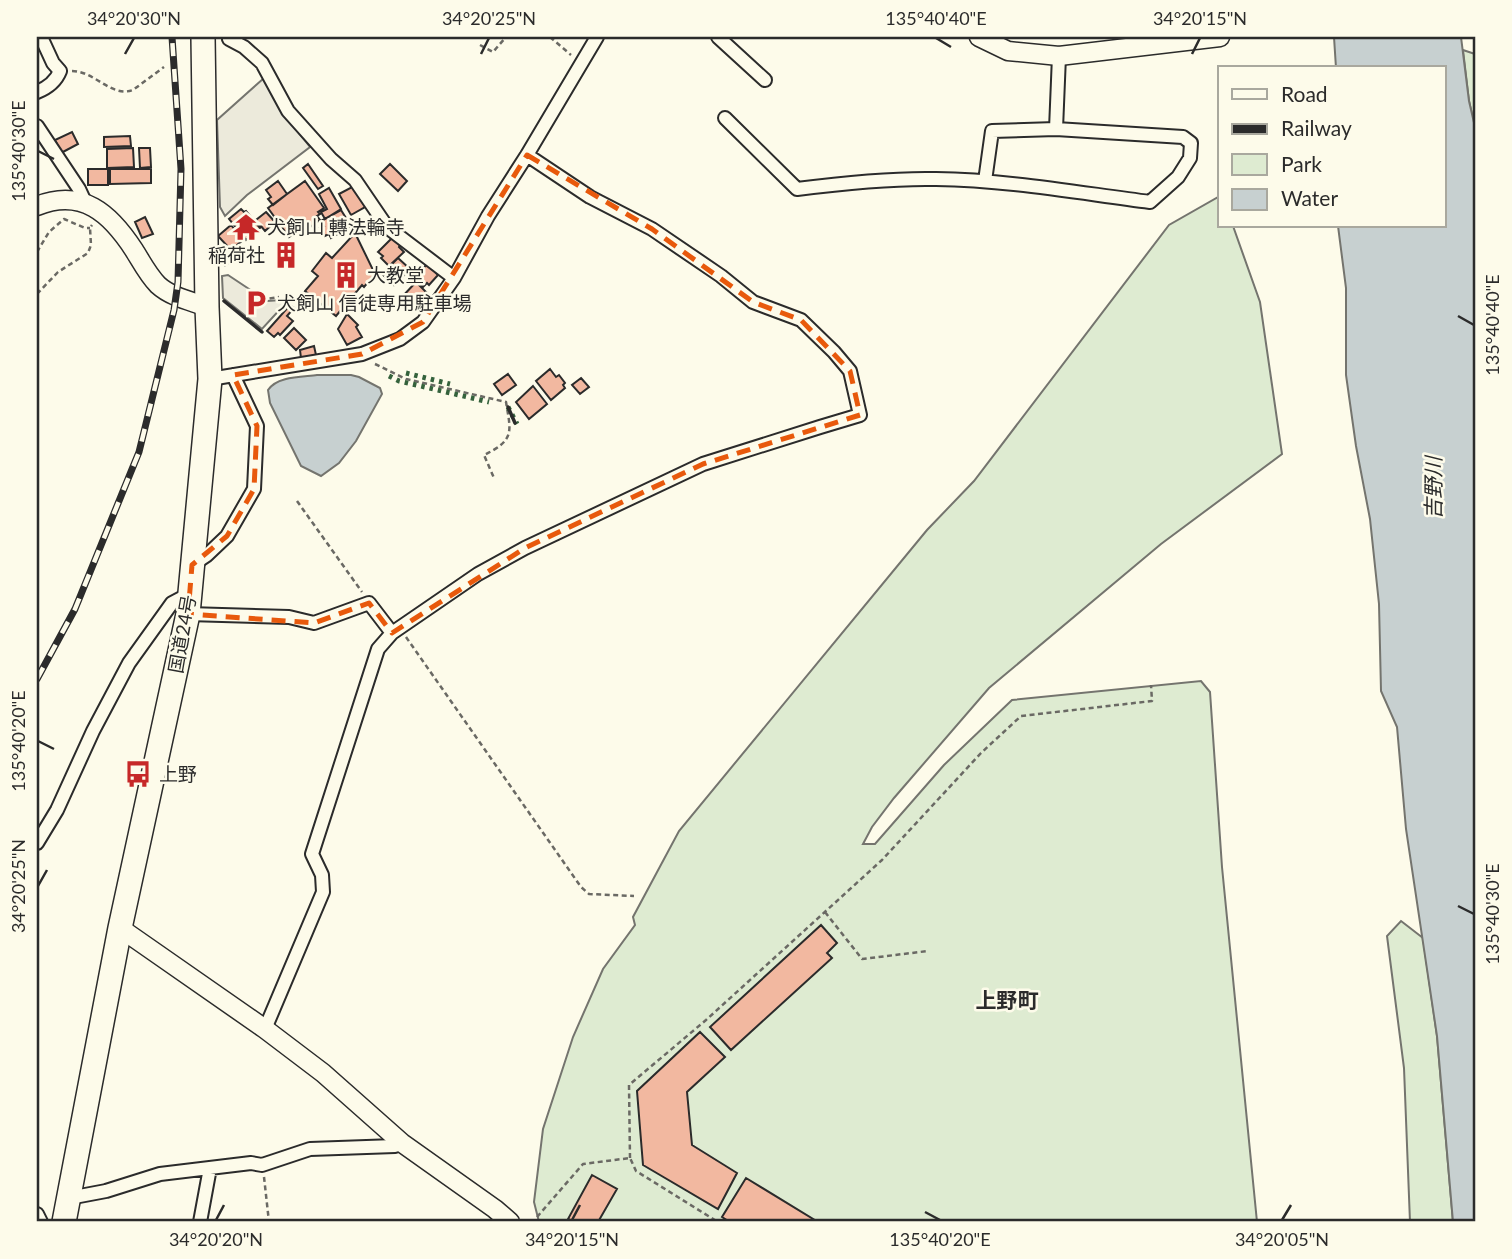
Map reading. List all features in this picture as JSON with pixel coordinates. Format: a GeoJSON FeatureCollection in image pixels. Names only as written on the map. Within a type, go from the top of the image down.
{"type":"FeatureCollection","features":[{"type":"Feature","properties":{"kind":"highway","name":"国道24号"},"geometry":{"type":"LineString","coordinates":[[64,1222],[120,928],[188,604],[210,379],[204,37]]}},
{"type":"Feature","properties":{"kind":"street"},"geometry":{"type":"LineString","coordinates":[[37,92],[57,78],[60,71],[53,63],[41,37]]}},
{"type":"Feature","properties":{"kind":"street"},"geometry":{"type":"LineString","coordinates":[[204,37],[232,38],[262,63],[288,111],[331,159],[355,180],[387,227],[454,278]]}},
{"type":"Feature","properties":{"kind":"street"},"geometry":{"type":"LineString","coordinates":[[210,379],[362,354],[400,339],[423,322],[454,278],[488,216],[597,37]]}},
{"type":"Feature","properties":{"kind":"street"},"geometry":{"type":"LineString","coordinates":[[718,37],[765,80]]}},
{"type":"Feature","properties":{"kind":"street"},"geometry":{"type":"LineString","coordinates":[[979,37],[1008,51],[1059,56],[1220,37]]}},
{"type":"Feature","properties":{"kind":"street"},"geometry":{"type":"LineString","coordinates":[[1056,129],[1059,56]]}},
{"type":"Feature","properties":{"kind":"street"},"geometry":{"type":"LineString","coordinates":[[725,118],[797,188],[855,181],[935,179],[985,181],[1150,202],[1178,177],[1190,158],[1191,143],[1183,137],[1056,129],[992,131],[985,181]]}},
{"type":"Feature","properties":{"kind":"street"},"geometry":{"type":"LineString","coordinates":[[37,126],[85,202]]}},
{"type":"Feature","properties":{"kind":"street"},"geometry":{"type":"LineString","coordinates":[[265,1029],[323,892],[322,875],[312,853],[378,649],[396,631],[478,574],[525,548],[703,464],[860,415],[850,371],[801,320],[754,302],[652,229],[590,197],[527,155]]}},
{"type":"Feature","properties":{"kind":"street"},"geometry":{"type":"LineString","coordinates":[[37,206],[56,200],[70,200],[85,202],[101,211],[121,230],[160,287],[207,307]]}},
{"type":"Feature","properties":{"kind":"street"},"geometry":{"type":"LineString","coordinates":[[192,565],[227,536],[254,489],[257,426],[233,375]]}},
{"type":"Feature","properties":{"kind":"street"},"geometry":{"type":"LineString","coordinates":[[37,843],[57,810],[93,731],[129,663],[172,603],[289,617],[314,623],[369,603],[396,631]]}},
{"type":"Feature","properties":{"kind":"street"},"geometry":{"type":"LineString","coordinates":[[120,928],[324,1073],[402,1143],[510,1222]]}},
{"type":"Feature","properties":{"kind":"street"},"geometry":{"type":"LineString","coordinates":[[69,1198],[106,1191],[160,1174],[251,1163],[262,1165],[310,1149],[395,1146],[402,1143]]}},
{"type":"Feature","properties":{"kind":"street"},"geometry":{"type":"LineString","coordinates":[[200,1222],[210,1168]]}},
{"type":"Feature","properties":{"kind":"street"},"geometry":{"type":"LineString","coordinates":[[37,1214],[41,1222]]}},
{"type":"Feature","properties":{"kind":"path"},"geometry":{"type":"LineString","coordinates":[[480,44],[493,52],[506,37]]}},
{"type":"Feature","properties":{"kind":"path"},"geometry":{"type":"LineString","coordinates":[[550,37],[580,63]]}},
{"type":"Feature","properties":{"kind":"path"},"geometry":{"type":"LineString","coordinates":[[60,71],[85,72],[113,88],[128,92],[164,67]]}},
{"type":"Feature","properties":{"kind":"path"},"geometry":{"type":"LineString","coordinates":[[37,294],[58,272],[88,253],[91,245],[90,228],[101,211]]}},
{"type":"Feature","properties":{"kind":"path"},"geometry":{"type":"LineString","coordinates":[[37,253],[49,232],[64,219],[90,228]]}},
{"type":"Feature","properties":{"kind":"path"},"geometry":{"type":"LineString","coordinates":[[221,268],[238,256]]}},
{"type":"Feature","properties":{"kind":"path"},"geometry":{"type":"LineString","coordinates":[[254,305],[279,297]]}},
{"type":"Feature","properties":{"kind":"path"},"geometry":{"type":"LineString","coordinates":[[362,354],[406,379],[506,402],[510,416],[508,437],[504,443],[484,455],[494,478]]}},
{"type":"Feature","properties":{"kind":"path"},"geometry":{"type":"LineString","coordinates":[[297,501],[369,603]]}},
{"type":"Feature","properties":{"kind":"path"},"geometry":{"type":"LineString","coordinates":[[396,631],[431,675],[581,887],[589,894],[634,897]]}},
{"type":"Feature","properties":{"kind":"path"},"geometry":{"type":"LineString","coordinates":[[718,1222],[636,1171],[630,1158],[629,1085],[706,1020],[881,860],[981,753],[1021,716],[1152,701],[1151,685]]}},
{"type":"Feature","properties":{"kind":"path"},"geometry":{"type":"LineString","coordinates":[[825,912],[862,959],[928,951]]}},
{"type":"Feature","properties":{"kind":"path"},"geometry":{"type":"LineString","coordinates":[[537,1217],[583,1164],[630,1158]]}},
{"type":"Feature","properties":{"kind":"path"},"geometry":{"type":"LineString","coordinates":[[262,1165],[269,1222]]}},
{"type":"Feature","properties":{"kind":"highlighted area"},"geometry":{"type":"Polygon","coordinates":[[[527,155],[652,229],[753,302],[801,320],[850,371],[860,415],[703,464],[525,548],[392,633],[369,603],[314,623],[188,614],[192,565],[227,536],[254,489],[257,426],[233,375],[362,354],[423,322],[527,155]]]}},
{"type":"Feature","properties":{"kind":"green space"},"geometry":{"type":"Polygon","coordinates":[[[1463,50],[1475,54],[1475,127],[1469,101],[1463,50]]]}},
{"type":"Feature","properties":{"kind":"green space"},"geometry":{"type":"Polygon","coordinates":[[[1218,197],[1218,228],[1234,228],[1260,302],[1282,454],[1161,544],[989,688],[894,798],[863,844],[875,844],[944,765],[1012,700],[1201,681],[1210,692],[1222,867],[1257,1222],[539,1222],[534,1202],[543,1129],[573,1037],[603,969],[635,925],[633,917],[679,831],[927,530],[974,481],[1169,225],[1218,197]]]}},
{"type":"Feature","properties":{"kind":"green space"},"geometry":{"type":"Polygon","coordinates":[[[1401,921],[1423,938],[1437,1036],[1453,1222],[1410,1222],[1404,1068],[1387,936],[1401,921]]]}},
{"type":"Feature","properties":{"kind":"shaded area"},"geometry":{"type":"Polygon","coordinates":[[[264,78],[283,113],[310,147],[247,195],[225,216],[220,207],[217,120],[264,78]]]}},
{"type":"Feature","properties":{"kind":"shaded area","name":"犬飼山 信徒専用駐車場"},"geometry":{"type":"Polygon","coordinates":[[[228,275],[267,301],[282,300],[284,305],[262,329],[223,298],[222,276],[228,275]]]}},
{"type":"Feature","properties":{"kind":"water","name":"吉野川"},"geometry":{"type":"Polygon","coordinates":[[[1334,37],[1461,37],[1475,127],[1475,1222],[1453,1222],[1437,1036],[1406,829],[1397,727],[1381,691],[1379,604],[1370,519],[1346,375],[1346,288],[1338,228],[1446,228],[1446,66],[1336,66],[1334,37]]]}},
{"type":"Feature","properties":{"kind":"water"},"geometry":{"type":"Polygon","coordinates":[[[317,375],[359,377],[380,388],[382,394],[356,441],[339,463],[321,476],[301,466],[270,403],[268,390],[277,382],[317,375]]]}},
{"type":"Feature","properties":{"kind":"building"},"geometry":{"type":"Polygon","coordinates":[[[72,132],[78,144],[61,153],[55,140],[72,132]]]}},
{"type":"Feature","properties":{"kind":"building"},"geometry":{"type":"Polygon","coordinates":[[[130,136],[131,146],[104,147],[104,137],[130,136]]]}},
{"type":"Feature","properties":{"kind":"building"},"geometry":{"type":"Polygon","coordinates":[[[133,148],[134,167],[107,168],[107,149],[133,148]]]}},
{"type":"Feature","properties":{"kind":"building"},"geometry":{"type":"Polygon","coordinates":[[[139,148],[150,148],[151,167],[140,168],[139,148]]]}},
{"type":"Feature","properties":{"kind":"building"},"geometry":{"type":"Polygon","coordinates":[[[308,164],[323,186],[318,189],[303,168],[308,164]]]}},
{"type":"Feature","properties":{"kind":"building"},"geometry":{"type":"Polygon","coordinates":[[[390,164],[407,181],[398,191],[380,174],[390,164]]]}},
{"type":"Feature","properties":{"kind":"building"},"geometry":{"type":"Polygon","coordinates":[[[88,169],[108,169],[108,185],[88,185],[88,169]]]}},
{"type":"Feature","properties":{"kind":"building"},"geometry":{"type":"Polygon","coordinates":[[[110,169],[151,169],[151,183],[110,184],[110,169]]]}},
{"type":"Feature","properties":{"kind":"building"},"geometry":{"type":"Polygon","coordinates":[[[278,181],[287,194],[273,205],[266,190],[278,181]]]}},
{"type":"Feature","properties":{"kind":"building"},"geometry":{"type":"Polygon","coordinates":[[[305,181],[324,208],[318,212],[320,220],[310,227],[308,223],[289,237],[268,208],[305,181]]]}},
{"type":"Feature","properties":{"kind":"building"},"geometry":{"type":"Polygon","coordinates":[[[354,186],[365,207],[351,215],[339,194],[354,186]]]}},
{"type":"Feature","properties":{"kind":"building"},"geometry":{"type":"Polygon","coordinates":[[[329,188],[341,209],[325,219],[321,212],[327,209],[319,194],[329,188]]]}},
{"type":"Feature","properties":{"kind":"building"},"geometry":{"type":"Polygon","coordinates":[[[241,209],[246,211],[260,228],[246,240],[229,219],[241,209]]]}},
{"type":"Feature","properties":{"kind":"building"},"geometry":{"type":"Polygon","coordinates":[[[341,210],[351,226],[331,238],[329,234],[325,236],[320,228],[324,226],[321,221],[341,210]]]}},
{"type":"Feature","properties":{"kind":"building"},"geometry":{"type":"Polygon","coordinates":[[[266,212],[275,222],[265,231],[256,220],[266,212]]]}},
{"type":"Feature","properties":{"kind":"building"},"geometry":{"type":"Polygon","coordinates":[[[145,217],[153,234],[142,238],[135,222],[145,217]]]}},
{"type":"Feature","properties":{"kind":"building"},"geometry":{"type":"Polygon","coordinates":[[[231,225],[243,240],[231,250],[218,236],[231,225]]]}},
{"type":"Feature","properties":{"kind":"building","name":"大教堂"},"geometry":{"type":"Polygon","coordinates":[[[355,233],[375,274],[336,316],[305,291],[318,276],[312,271],[326,253],[332,258],[355,233]]]}},
{"type":"Feature","properties":{"kind":"building"},"geometry":{"type":"Polygon","coordinates":[[[393,237],[404,252],[389,266],[378,252],[393,237]]]}},
{"type":"Feature","properties":{"kind":"building"},"geometry":{"type":"Polygon","coordinates":[[[398,258],[410,269],[394,285],[382,274],[398,258]]]}},
{"type":"Feature","properties":{"kind":"building"},"geometry":{"type":"Polygon","coordinates":[[[427,264],[438,275],[429,285],[427,283],[423,287],[418,281],[421,277],[418,274],[427,264]]]}},
{"type":"Feature","properties":{"kind":"building"},"geometry":{"type":"Polygon","coordinates":[[[416,282],[427,293],[413,307],[402,297],[416,282]]]}},
{"type":"Feature","properties":{"kind":"building"},"geometry":{"type":"Polygon","coordinates":[[[290,305],[294,308],[287,316],[293,321],[280,335],[278,333],[274,337],[267,331],[290,305]]]}},
{"type":"Feature","properties":{"kind":"building"},"geometry":{"type":"Polygon","coordinates":[[[347,314],[358,325],[356,327],[362,337],[347,345],[338,329],[347,314]]]}},
{"type":"Feature","properties":{"kind":"building"},"geometry":{"type":"Polygon","coordinates":[[[294,328],[306,340],[296,350],[284,338],[294,328]]]}},
{"type":"Feature","properties":{"kind":"building"},"geometry":{"type":"Polygon","coordinates":[[[314,346],[316,355],[301,358],[300,350],[314,346]]]}},
{"type":"Feature","properties":{"kind":"building"},"geometry":{"type":"Polygon","coordinates":[[[550,369],[565,383],[565,388],[551,400],[536,381],[550,369]]]}},
{"type":"Feature","properties":{"kind":"building"},"geometry":{"type":"Polygon","coordinates":[[[508,374],[516,385],[502,395],[494,384],[508,374]]]}},
{"type":"Feature","properties":{"kind":"building"},"geometry":{"type":"Polygon","coordinates":[[[581,378],[589,387],[580,394],[572,385],[581,378]]]}},
{"type":"Feature","properties":{"kind":"building"},"geometry":{"type":"Polygon","coordinates":[[[533,386],[547,404],[529,419],[516,402],[533,386]]]}},
{"type":"Feature","properties":{"kind":"building"},"geometry":{"type":"Polygon","coordinates":[[[821,925],[837,943],[827,953],[832,958],[731,1050],[710,1027],[821,925]]]}},
{"type":"Feature","properties":{"kind":"building"},"geometry":{"type":"Polygon","coordinates":[[[700,1032],[725,1057],[687,1092],[692,1145],[737,1173],[718,1209],[643,1165],[637,1091],[700,1032]]]}},
{"type":"Feature","properties":{"kind":"building"},"geometry":{"type":"Polygon","coordinates":[[[592,1175],[617,1189],[598,1222],[574,1222],[568,1219],[592,1175]]]}},
{"type":"Feature","properties":{"kind":"building"},"geometry":{"type":"Polygon","coordinates":[[[746,1178],[818,1222],[730,1222],[722,1217],[746,1178]]]}},
{"type":"Feature","properties":{"kind":"railway"},"geometry":{"type":"LineString","coordinates":[[37,679],[75,609],[139,452],[174,310],[178,282],[181,169],[172,37]]}},
{"type":"Feature","properties":{"kind":"hedge"},"geometry":{"type":"LineString","coordinates":[[406,373],[450,384]]}},
{"type":"Feature","properties":{"kind":"hedge"},"geometry":{"type":"LineString","coordinates":[[389,376],[399,381],[489,402]]}},
{"type":"Feature","properties":{"kind":"hedge"},"geometry":{"type":"LineString","coordinates":[[508,407],[517,424]]}},
{"type":"Feature","properties":{"kind":"wall"},"geometry":{"type":"LineString","coordinates":[[224,301],[262,332]]}},
{"type":"Feature","properties":{"kind":"wall"},"geometry":{"type":"LineString","coordinates":[[508,407],[515,423]]}},
{"type":"Feature","properties":{"kind":"place","name":"犬飼山 轉法輪寺"},"geometry":{"type":"Point","coordinates":[246,227]}},
{"type":"Feature","properties":{"kind":"place","name":"稲荷社"},"geometry":{"type":"Point","coordinates":[286,255]}},
{"type":"Feature","properties":{"kind":"place","name":"大教堂"},"geometry":{"type":"Point","coordinates":[346,275]}},
{"type":"Feature","properties":{"kind":"place","name":"犬飼山 信徒専用駐車場"},"geometry":{"type":"Point","coordinates":[256,303]}},
{"type":"Feature","properties":{"kind":"place","name":"上野"},"geometry":{"type":"Point","coordinates":[138,774]}},
{"type":"Feature","properties":{"kind":"district","name":"上野町"},"geometry":{"type":"Point","coordinates":[1007,1001]}}]}
